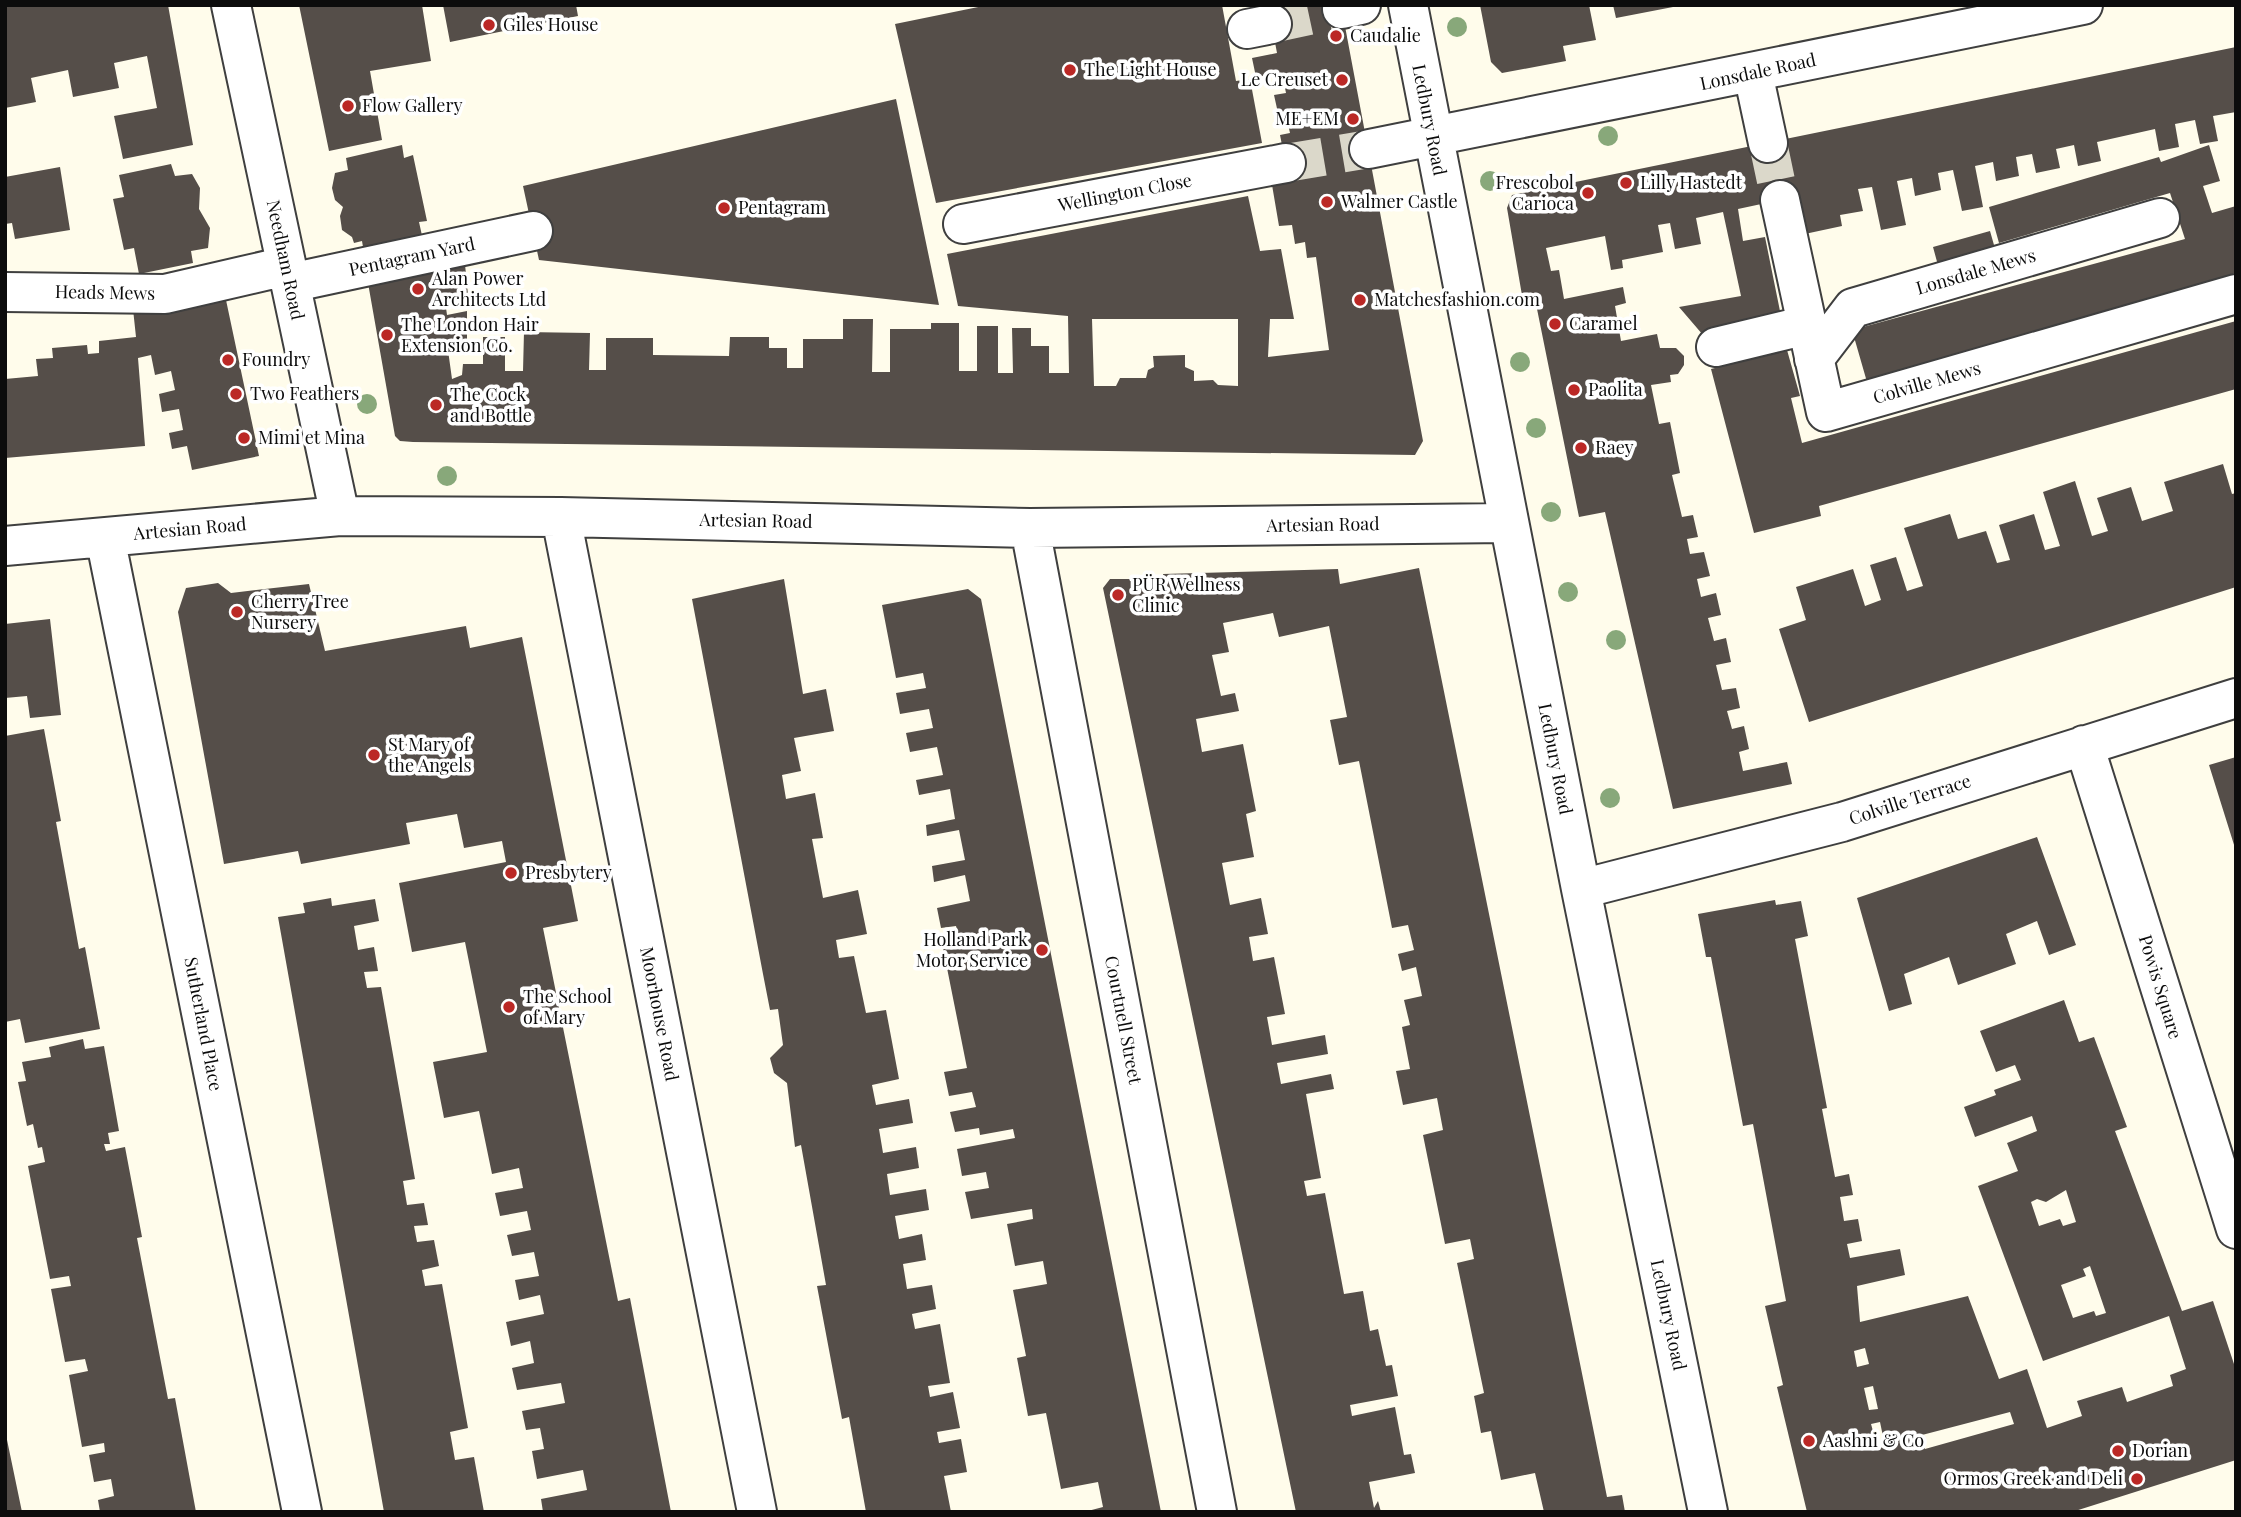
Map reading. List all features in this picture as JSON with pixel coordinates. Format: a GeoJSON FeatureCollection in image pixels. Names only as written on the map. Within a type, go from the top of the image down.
{"type":"FeatureCollection","features":[{"type":"Feature","properties":{"kind":"street","name":"Needham Road"},"geometry":{"type":"LineString","coordinates":[[231,5],[340,516]]}},
{"type":"Feature","properties":{"kind":"street","name":"Ledbury Road"},"geometry":{"type":"LineString","coordinates":[[1408,5],[1508,523],[1708,1512]]}},
{"type":"Feature","properties":{"kind":"street","name":"Lonsdale Road"},"geometry":{"type":"LineString","coordinates":[[1432,138],[2083,5]]}},
{"type":"Feature","properties":{"kind":"street"},"geometry":{"type":"LineString","coordinates":[[1753,73],[1768,143]]}},
{"type":"Feature","properties":{"kind":"street"},"geometry":{"type":"LineString","coordinates":[[1369,149],[1432,138]]}},
{"type":"Feature","properties":{"kind":"street","name":"Wellington Close"},"geometry":{"type":"LineString","coordinates":[[963,224],[1286,163]]}},
{"type":"Feature","properties":{"kind":"street","name":"Colville Mews"},"geometry":{"type":"LineString","coordinates":[[1780,200],[1826,412],[2236,295]]}},
{"type":"Feature","properties":{"kind":"street","name":"Lonsdale Mews"},"geometry":{"type":"LineString","coordinates":[[1811,342],[1853,308],[2160,218]]}},
{"type":"Feature","properties":{"kind":"street","name":"Pentagram Yard"},"geometry":{"type":"LineString","coordinates":[[288,274],[533,231]]}},
{"type":"Feature","properties":{"kind":"street","name":"Heads Mews"},"geometry":{"type":"LineString","coordinates":[[5,292],[165,294],[288,274]]}},
{"type":"Feature","properties":{"kind":"street"},"geometry":{"type":"LineString","coordinates":[[1716,347],[1811,342]]}},
{"type":"Feature","properties":{"kind":"street","name":"Artesian Road"},"geometry":{"type":"LineString","coordinates":[[5,546],[340,516],[561,517],[1030,528],[1508,523]]}},
{"type":"Feature","properties":{"kind":"street","name":"Moorhouse Road"},"geometry":{"type":"LineString","coordinates":[[561,517],[757,1512]]}},
{"type":"Feature","properties":{"kind":"street","name":"Courtnell Street"},"geometry":{"type":"LineString","coordinates":[[1030,528],[1217,1512]]}},
{"type":"Feature","properties":{"kind":"street","name":"Sutherland Place"},"geometry":{"type":"LineString","coordinates":[[105,537],[302,1512]]}},
{"type":"Feature","properties":{"kind":"street","name":"Colville Terrace"},"geometry":{"type":"LineString","coordinates":[[1581,889],[1842,822],[2236,698]]}},
{"type":"Feature","properties":{"kind":"street","name":"Powis Square"},"geometry":{"type":"LineString","coordinates":[[2084,745],[2236,1229]]}},
{"type":"Feature","properties":{"kind":"building"},"geometry":{"type":"Polygon","coordinates":[[[5,5],[168,5],[193,145],[123,159],[114,116],[157,108],[147,56],[114,63],[119,88],[73,97],[68,70],[31,78],[36,102],[5,108],[5,5]]]}},
{"type":"Feature","properties":{"kind":"building"},"geometry":{"type":"Polygon","coordinates":[[[299,5],[422,5],[431,61],[370,71],[382,140],[329,151],[299,5]]]}},
{"type":"Feature","properties":{"kind":"building","name":"Giles House"},"geometry":{"type":"Polygon","coordinates":[[[443,5],[576,5],[578,16],[450,42],[443,5]]]}},
{"type":"Feature","properties":{"kind":"building","name":"The Light House"},"geometry":{"type":"Polygon","coordinates":[[[988,5],[1222,5],[1236,81],[1250,79],[1262,143],[936,203],[895,24],[988,5]]]}},
{"type":"Feature","properties":{"kind":"building"},"geometry":{"type":"Polygon","coordinates":[[[1268,5],[1341,5],[1423,441],[1415,455],[413,442],[400,441],[395,436],[368,283],[464,254],[468,295],[445,300],[447,315],[467,311],[467,339],[447,343],[452,379],[462,375],[463,364],[483,364],[483,337],[505,337],[505,371],[523,371],[524,332],[590,333],[589,370],[606,370],[606,338],[653,338],[653,355],[729,356],[730,337],[769,337],[769,348],[787,348],[787,368],[803,368],[803,339],[843,339],[843,319],[873,319],[872,372],[890,372],[890,329],[931,329],[931,323],[959,323],[959,371],[977,371],[977,326],[998,326],[998,373],[1013,373],[1012,328],[1031,328],[1031,346],[1049,346],[1049,373],[1069,373],[1068,316],[958,306],[947,254],[1248,196],[1260,251],[1281,249],[1294,319],[1270,319],[1268,357],[1329,350],[1316,257],[1307,258],[1305,242],[1295,244],[1292,225],[1279,226],[1271,179],[1288,175],[1280,135],[1290,133],[1285,111],[1278,113],[1274,95],[1286,93],[1282,73],[1256,77],[1252,58],[1277,53],[1268,5]],[[1092,319],[1094,386],[1116,386],[1120,378],[1146,378],[1148,370],[1154,367],[1153,356],[1185,355],[1185,367],[1194,371],[1194,381],[1213,380],[1218,385],[1238,386],[1238,319],[1092,319]]]}},
{"type":"Feature","properties":{"kind":"building"},"geometry":{"type":"Polygon","coordinates":[[[1480,5],[1589,5],[1596,40],[1563,46],[1566,61],[1502,73],[1491,62],[1480,5]]]}},
{"type":"Feature","properties":{"kind":"building"},"geometry":{"type":"Polygon","coordinates":[[[1613,5],[1673,5],[1673,7],[1616,18],[1613,5]]]}},
{"type":"Feature","properties":{"kind":"building"},"geometry":{"type":"Polygon","coordinates":[[[2236,47],[2236,112],[2213,116],[2218,141],[2200,144],[2195,120],[2175,124],[2179,147],[2159,151],[2155,129],[2097,142],[2101,161],[2078,166],[2074,145],[2056,149],[2060,168],[2036,173],[2032,154],[2016,157],[2019,176],[1996,181],[1993,162],[1975,166],[1983,207],[1962,211],[1953,170],[1938,173],[1941,190],[1915,196],[1912,178],[1897,181],[1906,225],[1881,230],[1872,187],[1858,189],[1863,211],[1840,215],[1842,226],[1800,235],[1780,200],[1738,209],[1743,241],[1765,237],[1781,316],[1703,335],[1679,307],[1741,296],[1723,212],[1696,218],[1701,244],[1675,249],[1670,223],[1658,225],[1663,252],[1622,260],[1623,268],[1611,270],[1605,236],[1546,248],[1551,271],[1559,270],[1564,299],[1623,287],[1626,303],[1615,306],[1621,341],[1657,334],[1660,348],[1676,348],[1684,356],[1684,365],[1678,374],[1670,375],[1671,382],[1651,385],[1659,424],[1670,422],[1680,473],[1672,475],[1682,517],[1693,515],[1698,537],[1687,539],[1690,554],[1704,552],[1710,576],[1697,579],[1701,597],[1716,593],[1721,615],[1708,618],[1714,641],[1726,638],[1731,662],[1716,665],[1722,690],[1736,688],[1740,708],[1727,711],[1732,729],[1744,726],[1749,749],[1739,752],[1743,771],[1787,762],[1792,784],[1673,809],[1605,512],[1579,517],[1536,304],[1524,307],[1507,208],[1512,195],[2236,47]]]}},
{"type":"Feature","properties":{"kind":"building","name":"Pentagram"},"geometry":{"type":"Polygon","coordinates":[[[896,99],[939,305],[539,260],[523,186],[896,99]]]}},
{"type":"Feature","properties":{"kind":"building"},"geometry":{"type":"Polygon","coordinates":[[[402,145],[404,158],[413,155],[427,221],[419,222],[423,240],[364,253],[362,241],[354,243],[352,237],[342,230],[340,216],[343,207],[335,200],[332,188],[335,173],[348,170],[346,158],[402,145]]]}},
{"type":"Feature","properties":{"kind":"building"},"geometry":{"type":"Polygon","coordinates":[[[2209,145],[2220,181],[2203,186],[2212,213],[2236,206],[2236,273],[1867,382],[1852,330],[2185,239],[2170,193],[1999,243],[1989,207],[2159,157],[2161,162],[2209,145]]]}},
{"type":"Feature","properties":{"kind":"building"},"geometry":{"type":"Polygon","coordinates":[[[171,164],[175,176],[192,174],[200,188],[199,209],[210,228],[208,248],[191,251],[193,263],[139,274],[134,248],[124,250],[113,199],[124,197],[119,175],[171,164]]]}},
{"type":"Feature","properties":{"kind":"building"},"geometry":{"type":"Polygon","coordinates":[[[60,167],[70,230],[15,239],[12,223],[5,224],[5,177],[60,167]]]}},
{"type":"Feature","properties":{"kind":"building"},"geometry":{"type":"Polygon","coordinates":[[[1990,231],[1996,252],[1939,269],[1933,247],[1990,231]]]}},
{"type":"Feature","properties":{"kind":"building"},"geometry":{"type":"Polygon","coordinates":[[[226,300],[259,456],[192,470],[187,446],[172,449],[169,433],[183,430],[179,409],[162,412],[159,394],[175,390],[171,371],[155,375],[151,355],[138,358],[145,446],[5,458],[5,379],[38,376],[36,359],[53,358],[52,348],[87,345],[88,354],[99,353],[99,341],[136,337],[133,309],[226,300]]]}},
{"type":"Feature","properties":{"kind":"building"},"geometry":{"type":"Polygon","coordinates":[[[2236,321],[2236,389],[1819,506],[1821,516],[1754,533],[1711,369],[1787,350],[1800,396],[1791,398],[1802,443],[2236,321]]]}},
{"type":"Feature","properties":{"kind":"building"},"geometry":{"type":"Polygon","coordinates":[[[2223,464],[2232,494],[2236,493],[2236,587],[1809,722],[1779,629],[1806,620],[1796,587],[1853,569],[1865,606],[1881,600],[1870,565],[1896,557],[1907,591],[1923,586],[1904,528],[1950,514],[1958,539],[1986,531],[1997,563],[2010,560],[1999,525],[2034,514],[2045,550],[2060,546],[2043,492],[2075,481],[2092,536],[2108,531],[2097,498],[2131,487],[2142,521],[2173,511],[2164,482],[2223,464]]]}},
{"type":"Feature","properties":{"kind":"building"},"geometry":{"type":"Polygon","coordinates":[[[1419,568],[1607,1497],[1622,1495],[1625,1512],[1544,1512],[1535,1473],[1501,1480],[1491,1431],[1481,1433],[1474,1396],[1484,1393],[1457,1263],[1474,1259],[1470,1239],[1445,1244],[1423,1135],[1443,1130],[1437,1098],[1403,1105],[1396,1071],[1410,1069],[1402,1027],[1410,1025],[1404,1000],[1422,996],[1416,967],[1402,971],[1398,954],[1414,950],[1408,925],[1392,928],[1359,761],[1339,765],[1330,720],[1347,717],[1329,626],[1279,637],[1273,613],[1223,623],[1229,652],[1212,655],[1221,696],[1235,693],[1239,711],[1196,719],[1202,752],[1243,744],[1256,811],[1246,814],[1254,857],[1222,863],[1230,905],[1261,898],[1268,934],[1249,937],[1253,961],[1274,957],[1285,1014],[1267,1017],[1272,1045],[1325,1035],[1328,1054],[1277,1063],[1281,1084],[1331,1074],[1334,1089],[1306,1094],[1321,1178],[1304,1181],[1307,1196],[1325,1193],[1344,1294],[1363,1291],[1370,1331],[1378,1329],[1386,1366],[1392,1365],[1398,1396],[1350,1405],[1352,1416],[1395,1407],[1404,1455],[1411,1454],[1415,1473],[1369,1482],[1374,1508],[1378,1501],[1381,1512],[1296,1512],[1103,588],[1110,579],[1164,579],[1163,574],[1338,569],[1340,584],[1419,568]]]}},
{"type":"Feature","properties":{"kind":"building"},"geometry":{"type":"Polygon","coordinates":[[[784,579],[803,694],[826,689],[834,731],[794,738],[801,771],[782,775],[786,799],[815,793],[823,838],[812,839],[823,898],[858,890],[867,934],[836,940],[839,958],[854,956],[866,1013],[886,1010],[899,1079],[872,1085],[876,1105],[909,1099],[913,1123],[879,1129],[883,1153],[916,1147],[919,1168],[887,1174],[890,1195],[926,1189],[929,1210],[895,1216],[899,1239],[922,1234],[926,1260],[903,1264],[907,1289],[932,1285],[936,1309],[912,1314],[915,1329],[940,1324],[950,1383],[928,1386],[930,1397],[953,1392],[960,1428],[937,1432],[939,1443],[961,1439],[967,1472],[944,1476],[951,1512],[866,1512],[849,1417],[842,1419],[817,1286],[826,1285],[801,1145],[795,1147],[787,1083],[774,1073],[770,1058],[783,1045],[778,1009],[770,1010],[692,599],[784,579]]]}},
{"type":"Feature","properties":{"kind":"building"},"geometry":{"type":"Polygon","coordinates":[[[218,583],[231,593],[309,584],[325,651],[466,626],[470,648],[522,637],[578,921],[543,928],[618,1301],[630,1298],[671,1512],[543,1512],[541,1499],[587,1490],[583,1470],[537,1479],[532,1451],[544,1449],[540,1428],[526,1430],[522,1411],[565,1403],[561,1383],[517,1390],[512,1368],[534,1363],[530,1341],[511,1346],[506,1322],[544,1314],[540,1295],[519,1300],[515,1280],[539,1276],[534,1252],[512,1256],[507,1235],[531,1230],[527,1211],[500,1216],[495,1193],[523,1188],[519,1168],[492,1174],[479,1111],[444,1118],[433,1062],[487,1052],[465,942],[412,952],[399,883],[506,862],[502,841],[464,848],[457,814],[406,823],[410,844],[301,864],[298,851],[224,864],[178,612],[186,588],[218,583]]]}},
{"type":"Feature","properties":{"kind":"building"},"geometry":{"type":"Polygon","coordinates":[[[968,589],[981,599],[1161,1512],[1084,1512],[1103,1507],[1098,1482],[1061,1489],[1046,1413],[1028,1416],[1017,1358],[1026,1356],[1013,1290],[1047,1284],[1043,1261],[1015,1266],[1007,1224],[1033,1219],[1032,1209],[971,1219],[965,1192],[989,1188],[986,1172],[962,1176],[957,1149],[1015,1138],[1013,1129],[980,1135],[979,1128],[955,1132],[950,1112],[976,1107],[972,1092],[949,1096],[944,1072],[967,1068],[943,948],[960,944],[956,926],[941,928],[937,908],[970,901],[965,875],[934,882],[932,866],[965,860],[959,830],[927,836],[926,825],[955,819],[950,789],[919,795],[916,780],[943,775],[937,747],[910,752],[906,733],[933,728],[929,709],[900,714],[896,693],[926,688],[923,673],[896,678],[882,605],[968,589]]]}},
{"type":"Feature","properties":{"kind":"building"},"geometry":{"type":"Polygon","coordinates":[[[50,619],[61,715],[30,718],[27,696],[5,698],[5,624],[50,619]]]}},
{"type":"Feature","properties":{"kind":"building"},"geometry":{"type":"Polygon","coordinates":[[[44,729],[61,821],[56,822],[79,949],[85,947],[100,1029],[25,1043],[20,1019],[5,1022],[5,736],[44,729]]]}},
{"type":"Feature","properties":{"kind":"building"},"geometry":{"type":"Polygon","coordinates":[[[2236,757],[2236,848],[2235,848],[2209,765],[2236,757]]]}},
{"type":"Feature","properties":{"kind":"building"},"geometry":{"type":"Polygon","coordinates":[[[2037,837],[2076,945],[2049,955],[2037,921],[2006,934],[2016,964],[1958,985],[1949,957],[1904,974],[1912,1004],[1889,1011],[1857,898],[2037,837]]]}},
{"type":"Feature","properties":{"kind":"building"},"geometry":{"type":"Polygon","coordinates":[[[331,898],[332,906],[375,899],[379,921],[354,926],[358,950],[374,947],[378,971],[364,972],[367,988],[381,987],[415,1179],[403,1181],[407,1205],[424,1203],[428,1225],[414,1226],[417,1242],[434,1240],[439,1266],[422,1270],[425,1286],[442,1284],[468,1428],[450,1432],[455,1460],[474,1457],[484,1512],[384,1512],[278,917],[305,913],[303,903],[331,898]]]}},
{"type":"Feature","properties":{"kind":"building"},"geometry":{"type":"Polygon","coordinates":[[[1775,900],[1776,905],[1801,901],[1808,936],[1795,939],[1827,1108],[1822,1109],[1835,1177],[1849,1174],[1853,1195],[1840,1197],[1844,1221],[1858,1219],[1862,1241],[1847,1244],[1850,1258],[1900,1249],[1905,1275],[1857,1286],[1860,1322],[1968,1296],[1999,1379],[2027,1369],[2047,1428],[2082,1416],[2077,1401],[2122,1387],[2127,1402],[2173,1386],[2170,1375],[2186,1369],[2169,1316],[2043,1361],[1978,1186],[2018,1171],[2007,1143],[2037,1131],[2032,1116],[1975,1137],[1964,1107],[1996,1095],[1994,1090],[2021,1080],[2015,1065],[1996,1072],[1980,1031],[2064,1000],[2079,1042],[2094,1037],[2127,1127],[2115,1131],[2182,1311],[2213,1301],[2236,1370],[2236,1460],[2072,1512],[1807,1512],[1777,1387],[1783,1385],[1765,1306],[1786,1301],[1753,1124],[1743,1126],[1711,957],[1706,957],[1698,914],[1775,900]],[[2066,1190],[2046,1202],[2037,1199],[2031,1202],[2039,1226],[2060,1219],[2063,1226],[2076,1222],[2066,1190]],[[2090,1266],[2083,1269],[2086,1276],[2061,1285],[2073,1318],[2094,1311],[2096,1316],[2106,1313],[2090,1266]],[[1865,1348],[1854,1351],[1857,1367],[1869,1364],[1865,1348]],[[1873,1386],[1864,1388],[1869,1410],[1878,1409],[1873,1386]],[[2010,1412],[1922,1435],[1925,1449],[2014,1424],[2010,1412]],[[1880,1422],[1871,1424],[1878,1449],[1885,1446],[1880,1422]]]}},
{"type":"Feature","properties":{"kind":"building"},"geometry":{"type":"Polygon","coordinates":[[[83,1039],[85,1049],[104,1046],[119,1131],[108,1133],[110,1144],[104,1144],[106,1151],[125,1147],[142,1237],[137,1238],[168,1399],[175,1398],[196,1512],[100,1512],[98,1500],[114,1496],[111,1479],[94,1482],[89,1455],[105,1452],[104,1443],[82,1447],[69,1375],[88,1371],[85,1359],[65,1362],[51,1289],[71,1286],[69,1276],[50,1279],[28,1166],[45,1162],[42,1147],[38,1148],[33,1124],[27,1126],[18,1082],[26,1081],[22,1062],[51,1057],[49,1047],[83,1039]]]}},
{"type":"Feature","properties":{"kind":"building"},"geometry":{"type":"Polygon","coordinates":[[[6,1435],[22,1512],[5,1512],[6,1435]]]}},
{"type":"Feature","properties":{"kind":"tunnel"},"geometry":{"type":"LineString","coordinates":[[1272,24],[1342,9]]}},
{"type":"Feature","properties":{"kind":"tunnel"},"geometry":{"type":"LineString","coordinates":[[1768,143],[1780,200]]}},
{"type":"Feature","properties":{"kind":"tunnel"},"geometry":{"type":"LineString","coordinates":[[1286,163],[1369,149]]}},
{"type":"Feature","properties":{"kind":"place","name":"Giles House"},"geometry":{"type":"Point","coordinates":[489,25]}},
{"type":"Feature","properties":{"kind":"place","name":"Caudalie"},"geometry":{"type":"Point","coordinates":[1336,36]}},
{"type":"Feature","properties":{"kind":"place","name":"The Light House"},"geometry":{"type":"Point","coordinates":[1070,70]}},
{"type":"Feature","properties":{"kind":"place","name":"Le Creuset"},"geometry":{"type":"Point","coordinates":[1342,80]}},
{"type":"Feature","properties":{"kind":"place","name":"Flow Gallery"},"geometry":{"type":"Point","coordinates":[348,106]}},
{"type":"Feature","properties":{"kind":"place","name":"ME+EM"},"geometry":{"type":"Point","coordinates":[1353,119]}},
{"type":"Feature","properties":{"kind":"place","name":"Lilly Hastedt"},"geometry":{"type":"Point","coordinates":[1626,183]}},
{"type":"Feature","properties":{"kind":"place","name":"Frescobol Carioca"},"geometry":{"type":"Point","coordinates":[1588,193]}},
{"type":"Feature","properties":{"kind":"place","name":"Walmer Castle"},"geometry":{"type":"Point","coordinates":[1327,202]}},
{"type":"Feature","properties":{"kind":"place","name":"Pentagram"},"geometry":{"type":"Point","coordinates":[724,208]}},
{"type":"Feature","properties":{"kind":"place","name":"Alan Power Architects Ltd"},"geometry":{"type":"Point","coordinates":[418,289]}},
{"type":"Feature","properties":{"kind":"place","name":"Matchesfashion.com"},"geometry":{"type":"Point","coordinates":[1360,300]}},
{"type":"Feature","properties":{"kind":"place","name":"Caramel"},"geometry":{"type":"Point","coordinates":[1555,324]}},
{"type":"Feature","properties":{"kind":"place","name":"The London Hair Extension Co."},"geometry":{"type":"Point","coordinates":[387,335]}},
{"type":"Feature","properties":{"kind":"place","name":"Foundry"},"geometry":{"type":"Point","coordinates":[228,360]}},
{"type":"Feature","properties":{"kind":"place","name":"Paolita"},"geometry":{"type":"Point","coordinates":[1574,390]}},
{"type":"Feature","properties":{"kind":"place","name":"Two Feathers"},"geometry":{"type":"Point","coordinates":[236,394]}},
{"type":"Feature","properties":{"kind":"place","name":"The Cock and Bottle"},"geometry":{"type":"Point","coordinates":[436,405]}},
{"type":"Feature","properties":{"kind":"place","name":"Mimi et Mina"},"geometry":{"type":"Point","coordinates":[244,438]}},
{"type":"Feature","properties":{"kind":"place","name":"Raey"},"geometry":{"type":"Point","coordinates":[1581,448]}},
{"type":"Feature","properties":{"kind":"place","name":"PÜR Wellness Clinic"},"geometry":{"type":"Point","coordinates":[1118,595]}},
{"type":"Feature","properties":{"kind":"place","name":"Cherry Tree Nursery"},"geometry":{"type":"Point","coordinates":[237,612]}},
{"type":"Feature","properties":{"kind":"place","name":"St Mary of the Angels"},"geometry":{"type":"Point","coordinates":[374,755]}},
{"type":"Feature","properties":{"kind":"place","name":"Presbytery"},"geometry":{"type":"Point","coordinates":[511,873]}},
{"type":"Feature","properties":{"kind":"place","name":"Holland Park Motor Service"},"geometry":{"type":"Point","coordinates":[1042,950]}},
{"type":"Feature","properties":{"kind":"place","name":"The School of Mary"},"geometry":{"type":"Point","coordinates":[509,1007]}},
{"type":"Feature","properties":{"kind":"place","name":"Aashni & Co"},"geometry":{"type":"Point","coordinates":[1809,1441]}},
{"type":"Feature","properties":{"kind":"place","name":"Dorian"},"geometry":{"type":"Point","coordinates":[2118,1451]}},
{"type":"Feature","properties":{"kind":"place","name":"Ormos Greek and Deli"},"geometry":{"type":"Point","coordinates":[2137,1479]}}]}
